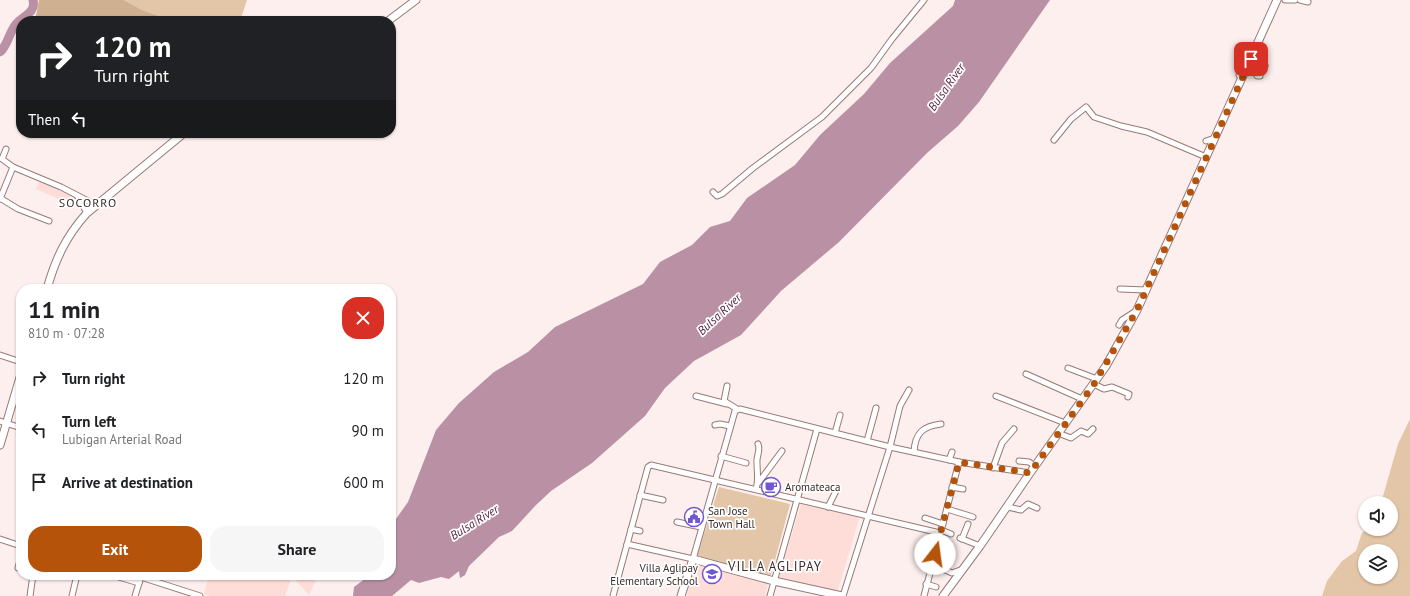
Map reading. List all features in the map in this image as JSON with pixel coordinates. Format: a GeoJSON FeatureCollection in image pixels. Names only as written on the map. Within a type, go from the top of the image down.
{"type":"FeatureCollection","features":[{"type":"Feature","properties":{"kind":"main road"},"geometry":{"type":"LineString","coordinates":[[395,16],[416,0]]}},
{"type":"Feature","properties":{"kind":"main road"},"geometry":{"type":"LineString","coordinates":[[942,596],[980,546],[1065,423],[1096,382],[1137,310],[1243,77],[1244,67],[1251,59],[1277,0]]}},
{"type":"Feature","properties":{"kind":"main road"},"geometry":{"type":"LineString","coordinates":[[49,284],[57,259],[67,238],[87,213],[178,138]]}},
{"type":"Feature","properties":{"kind":"main road"},"geometry":{"type":"LineString","coordinates":[[0,445],[4,422],[16,388]]}},
{"type":"Feature","properties":{"kind":"main road"},"geometry":{"type":"LineString","coordinates":[[681,596],[693,558],[774,581],[843,596]]}},
{"type":"Feature","properties":{"kind":"street"},"geometry":{"type":"LineString","coordinates":[[713,192],[717,196],[722,194],[822,117],[871,68],[892,39],[924,0]]}},
{"type":"Feature","properties":{"kind":"street"},"geometry":{"type":"LineString","coordinates":[[1285,0],[1295,0]]}},
{"type":"Feature","properties":{"kind":"street"},"geometry":{"type":"LineString","coordinates":[[1300,0],[1308,2]]}},
{"type":"Feature","properties":{"kind":"street"},"geometry":{"type":"LineString","coordinates":[[1251,59],[1265,66]]}},
{"type":"Feature","properties":{"kind":"street"},"geometry":{"type":"LineString","coordinates":[[1244,67],[1255,70],[1257,76],[1260,76]]}},
{"type":"Feature","properties":{"kind":"street"},"geometry":{"type":"LineString","coordinates":[[1054,140],[1062,128],[1077,112],[1086,107],[1094,117],[1121,126],[1147,132],[1206,157]]}},
{"type":"Feature","properties":{"kind":"street"},"geometry":{"type":"LineString","coordinates":[[1206,141],[1215,138]]}},
{"type":"Feature","properties":{"kind":"street"},"geometry":{"type":"LineString","coordinates":[[6,149],[2,159],[13,167],[61,187],[96,206]]}},
{"type":"Feature","properties":{"kind":"street"},"geometry":{"type":"LineString","coordinates":[[13,167],[0,198],[18,209],[49,221]]}},
{"type":"Feature","properties":{"kind":"street"},"geometry":{"type":"LineString","coordinates":[[78,197],[87,213]]}},
{"type":"Feature","properties":{"kind":"street"},"geometry":{"type":"LineString","coordinates":[[1120,289],[1146,290]]}},
{"type":"Feature","properties":{"kind":"street"},"geometry":{"type":"LineString","coordinates":[[1119,325],[1122,320],[1137,310]]}},
{"type":"Feature","properties":{"kind":"street"},"geometry":{"type":"LineString","coordinates":[[0,355],[16,360]]}},
{"type":"Feature","properties":{"kind":"street"},"geometry":{"type":"LineString","coordinates":[[1068,368],[1096,382],[1104,389],[1112,387],[1125,391],[1129,394],[1128,397]]}},
{"type":"Feature","properties":{"kind":"street"},"geometry":{"type":"LineString","coordinates":[[1026,374],[1082,399]]}},
{"type":"Feature","properties":{"kind":"street"},"geometry":{"type":"LineString","coordinates":[[726,386],[724,397],[726,404]]}},
{"type":"Feature","properties":{"kind":"street"},"geometry":{"type":"LineString","coordinates":[[843,596],[890,447],[900,406],[909,390]]}},
{"type":"Feature","properties":{"kind":"street"},"geometry":{"type":"LineString","coordinates":[[696,396],[726,404],[737,409],[890,447],[959,462],[1030,473]]}},
{"type":"Feature","properties":{"kind":"street"},"geometry":{"type":"LineString","coordinates":[[996,396],[1065,423]]}},
{"type":"Feature","properties":{"kind":"street"},"geometry":{"type":"LineString","coordinates":[[867,441],[876,408]]}},
{"type":"Feature","properties":{"kind":"street"},"geometry":{"type":"LineString","coordinates":[[627,544],[693,558],[721,456],[737,409]]}},
{"type":"Feature","properties":{"kind":"street"},"geometry":{"type":"LineString","coordinates":[[835,433],[840,415]]}},
{"type":"Feature","properties":{"kind":"street"},"geometry":{"type":"LineString","coordinates":[[4,422],[16,426]]}},
{"type":"Feature","properties":{"kind":"street"},"geometry":{"type":"LineString","coordinates":[[715,425],[720,424],[730,426]]}},
{"type":"Feature","properties":{"kind":"street"},"geometry":{"type":"LineString","coordinates":[[914,452],[917,435],[927,426],[941,424]]}},
{"type":"Feature","properties":{"kind":"street"},"geometry":{"type":"LineString","coordinates":[[770,596],[817,429]]}},
{"type":"Feature","properties":{"kind":"street"},"geometry":{"type":"LineString","coordinates":[[993,468],[998,450],[1014,429]]}},
{"type":"Feature","properties":{"kind":"street"},"geometry":{"type":"LineString","coordinates":[[1058,434],[1071,438],[1081,431],[1088,434],[1093,429]]}},
{"type":"Feature","properties":{"kind":"street"},"geometry":{"type":"LineString","coordinates":[[758,444],[758,483]]}},
{"type":"Feature","properties":{"kind":"street"},"geometry":{"type":"LineString","coordinates":[[756,489],[758,483],[782,451]]}},
{"type":"Feature","properties":{"kind":"street"},"geometry":{"type":"LineString","coordinates":[[949,460],[952,452]]}},
{"type":"Feature","properties":{"kind":"street"},"geometry":{"type":"LineString","coordinates":[[721,456],[746,463]]}},
{"type":"Feature","properties":{"kind":"street"},"geometry":{"type":"LineString","coordinates":[[1019,461],[1030,462],[1035,466]]}},
{"type":"Feature","properties":{"kind":"street"},"geometry":{"type":"LineString","coordinates":[[924,596],[959,462]]}},
{"type":"Feature","properties":{"kind":"street"},"geometry":{"type":"LineString","coordinates":[[613,596],[648,468],[651,465],[867,516],[951,534]]}},
{"type":"Feature","properties":{"kind":"street"},"geometry":{"type":"LineString","coordinates":[[952,487],[963,489]]}},
{"type":"Feature","properties":{"kind":"street"},"geometry":{"type":"LineString","coordinates":[[828,507],[836,492]]}},
{"type":"Feature","properties":{"kind":"street"},"geometry":{"type":"LineString","coordinates":[[640,496],[663,500]]}},
{"type":"Feature","properties":{"kind":"street"},"geometry":{"type":"LineString","coordinates":[[1008,507],[1018,512],[1028,504],[1037,508]]}},
{"type":"Feature","properties":{"kind":"street"},"geometry":{"type":"LineString","coordinates":[[947,510],[973,517]]}},
{"type":"Feature","properties":{"kind":"street"},"geometry":{"type":"LineString","coordinates":[[925,518],[943,524]]}},
{"type":"Feature","properties":{"kind":"street"},"geometry":{"type":"LineString","coordinates":[[678,522],[701,527]]}},
{"type":"Feature","properties":{"kind":"street"},"geometry":{"type":"LineString","coordinates":[[968,524],[961,538],[980,546]]}},
{"type":"Feature","properties":{"kind":"street"},"geometry":{"type":"LineString","coordinates":[[631,530],[640,531]]}},
{"type":"Feature","properties":{"kind":"street"},"geometry":{"type":"LineString","coordinates":[[0,539],[16,544]]}},
{"type":"Feature","properties":{"kind":"street"},"geometry":{"type":"LineString","coordinates":[[932,564],[952,572],[963,569]]}},
{"type":"Feature","properties":{"kind":"street"},"geometry":{"type":"LineString","coordinates":[[30,596],[32,580]]}},
{"type":"Feature","properties":{"kind":"street"},"geometry":{"type":"LineString","coordinates":[[72,596],[76,580]]}},
{"type":"Feature","properties":{"kind":"street"},"geometry":{"type":"LineString","coordinates":[[129,580],[139,583]]}},
{"type":"Feature","properties":{"kind":"street"},"geometry":{"type":"LineString","coordinates":[[135,596],[140,580]]}},
{"type":"Feature","properties":{"kind":"street"},"geometry":{"type":"LineString","coordinates":[[153,580],[200,596]]}},
{"type":"Feature","properties":{"kind":"street"},"geometry":{"type":"LineString","coordinates":[[926,584],[936,587]]}},
{"type":"Feature","properties":{"kind":"shaded area"},"geometry":{"type":"Polygon","coordinates":[[[39,0],[124,0],[142,10],[159,16],[36,16],[39,0]]]}},
{"type":"Feature","properties":{"kind":"shaded area"},"geometry":{"type":"Polygon","coordinates":[[[124,0],[247,0],[242,16],[159,16],[142,10],[124,0]]]}},
{"type":"Feature","properties":{"kind":"shaded area"},"geometry":{"type":"Polygon","coordinates":[[[40,180],[78,198],[75,206],[36,189],[40,180]]]}},
{"type":"Feature","properties":{"kind":"shaded area"},"geometry":{"type":"Polygon","coordinates":[[[1410,419],[1410,596],[1322,596],[1327,581],[1342,561],[1356,551],[1358,545],[1358,584],[1398,584],[1398,544],[1358,544],[1361,536],[1398,536],[1398,496],[1383,496],[1398,444],[1410,419]]]}},
{"type":"Feature","properties":{"kind":"shaded area"},"geometry":{"type":"Polygon","coordinates":[[[719,487],[790,504],[771,575],[697,556],[719,487]]]}},
{"type":"Feature","properties":{"kind":"shaded area"},"geometry":{"type":"Polygon","coordinates":[[[801,504],[857,517],[859,519],[837,593],[779,577],[801,504]]]}},
{"type":"Feature","properties":{"kind":"shaded area","name":"Villa Aglipay Elementary School"},"geometry":{"type":"Polygon","coordinates":[[[695,564],[768,584],[765,596],[687,596],[695,564]]]}},
{"type":"Feature","properties":{"kind":"shaded area"},"geometry":{"type":"Polygon","coordinates":[[[208,580],[291,580],[285,596],[209,596],[204,594],[208,580]]]}},
{"type":"Feature","properties":{"kind":"shaded area"},"geometry":{"type":"Polygon","coordinates":[[[296,580],[316,580],[309,595],[296,580]]]}},
{"type":"Feature","properties":{"kind":"water","name":"Bulsa River"},"geometry":{"type":"Polygon","coordinates":[[[955,0],[1050,0],[979,102],[958,126],[927,153],[839,242],[781,291],[741,335],[694,361],[665,388],[645,416],[592,463],[551,491],[512,531],[499,537],[469,566],[465,575],[460,578],[459,571],[449,579],[441,577],[419,583],[411,580],[392,596],[353,596],[354,587],[363,580],[396,580],[396,519],[408,502],[436,430],[459,403],[494,372],[528,352],[555,327],[643,284],[660,262],[692,245],[710,227],[730,221],[747,198],[795,165],[820,135],[864,94],[890,63],[953,6],[955,0]]]}},
{"type":"Feature","properties":{"kind":"waterway"},"geometry":{"type":"LineString","coordinates":[[25,16],[33,8],[33,0]]}},
{"type":"Feature","properties":{"kind":"waterway"},"geometry":{"type":"LineString","coordinates":[[0,52],[16,24]]}},
{"type":"Feature","properties":{"kind":"place","name":"Aromateaca"},"geometry":{"type":"Point","coordinates":[771,487]}},
{"type":"Feature","properties":{"kind":"place","name":"San Jose Town Hall"},"geometry":{"type":"Point","coordinates":[694,517]}},
{"type":"Feature","properties":{"kind":"place","name":"Villa Aglipay Elementary School"},"geometry":{"type":"Point","coordinates":[712,574]}},
{"type":"Feature","properties":{"kind":"district","name":"SOCORRO"},"geometry":{"type":"Point","coordinates":[88,202]}},
{"type":"Feature","properties":{"kind":"district","name":"VILLA AGLIPAY"},"geometry":{"type":"Point","coordinates":[775,566]}},
{"type":"Feature","properties":{"kind":"route"},"geometry":{"type":"LineString","coordinates":[[935,554],[959,462],[1030,473],[1106,366],[1137,310],[1182,208],[1251,59]]}}]}
